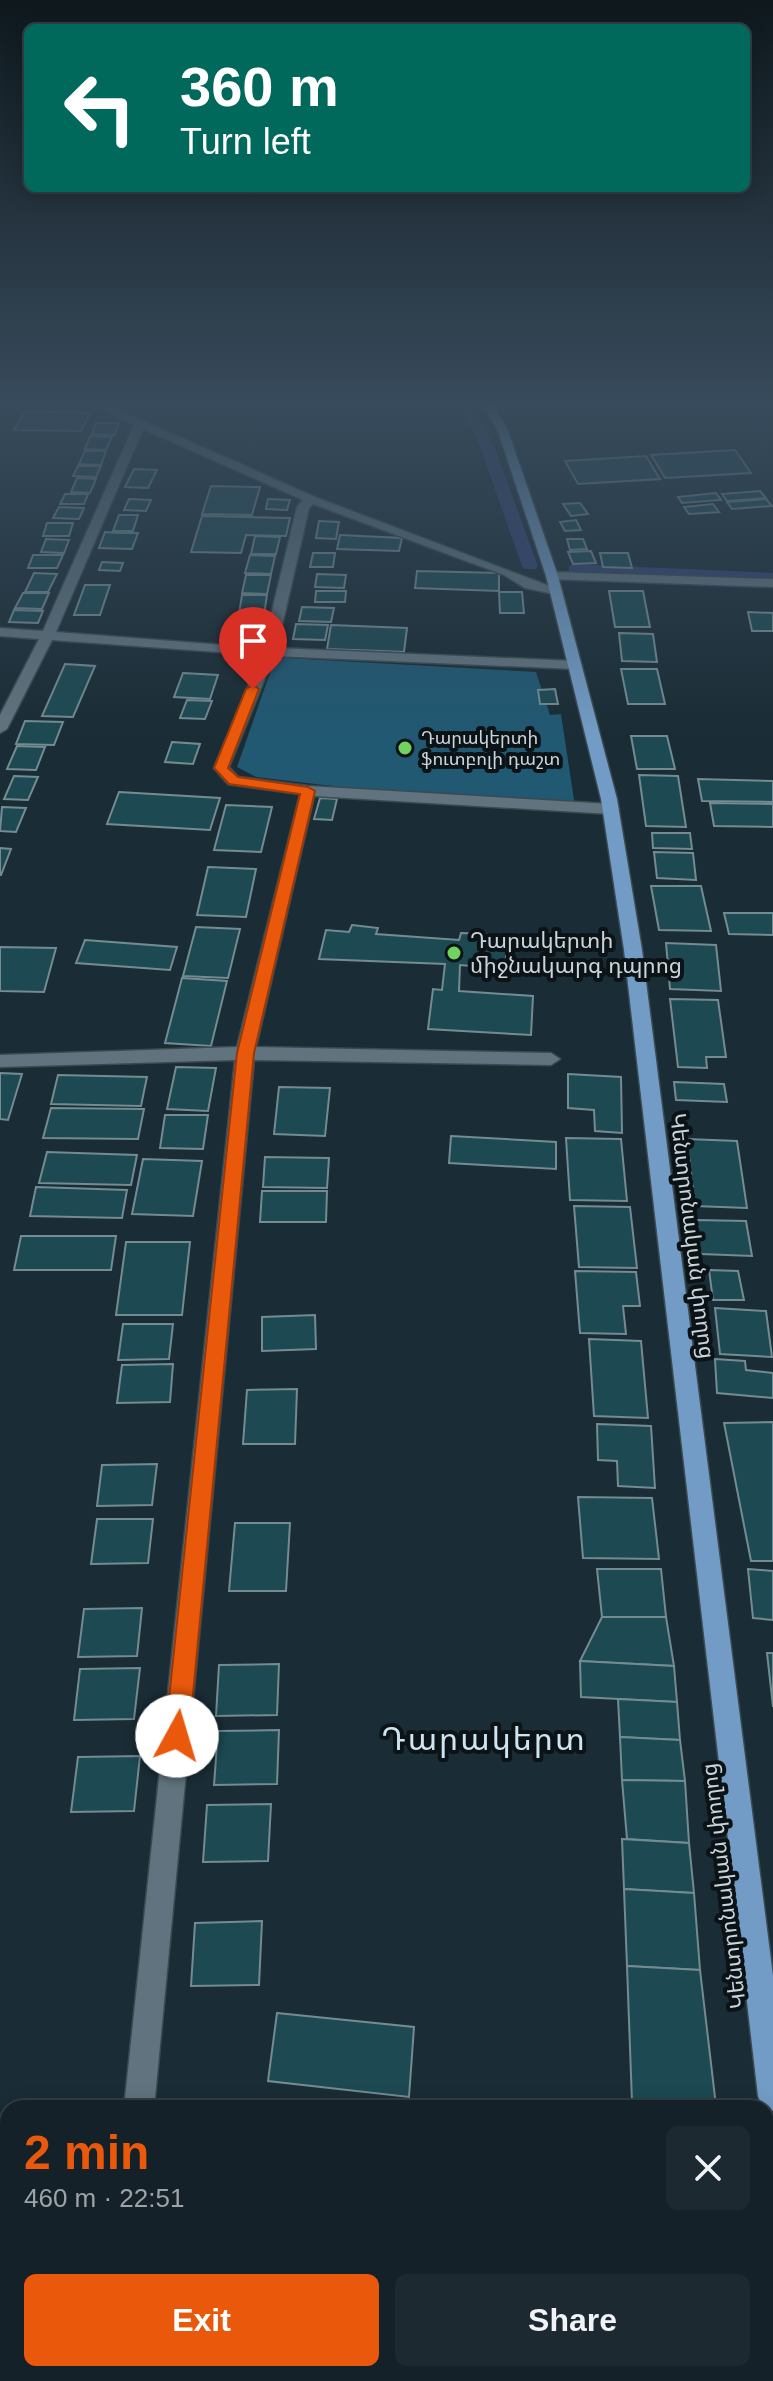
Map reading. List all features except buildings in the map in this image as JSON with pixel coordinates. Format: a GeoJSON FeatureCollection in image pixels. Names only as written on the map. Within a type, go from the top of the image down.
{"type":"FeatureCollection","features":[{"type":"Feature","properties":{"kind":"main road","name":"Կենտրոնական փողոց"},"geometry":{"type":"LineString","coordinates":[[530,511],[552,579],[611,809],[639,998],[773,2096]]}},
{"type":"Feature","properties":{"kind":"street"},"geometry":{"type":"LineString","coordinates":[[0,729],[49,633],[102,511]]}},
{"type":"Feature","properties":{"kind":"street"},"geometry":{"type":"LineString","coordinates":[[302,511],[269,652],[221,768],[233,781],[308,791],[611,809]]}},
{"type":"Feature","properties":{"kind":"street"},"geometry":{"type":"LineString","coordinates":[[344,511],[508,572],[552,579],[773,583]]}},
{"type":"Feature","properties":{"kind":"street"},"geometry":{"type":"LineString","coordinates":[[0,632],[49,633],[269,652],[575,665]]}},
{"type":"Feature","properties":{"kind":"street"},"geometry":{"type":"LineString","coordinates":[[140,2100],[245,1053],[308,791]]}},
{"type":"Feature","properties":{"kind":"street"},"geometry":{"type":"LineString","coordinates":[[0,1061],[245,1053],[551,1059]]}},
{"type":"Feature","properties":{"kind":"shaded area","name":"Դարակերտի ֆուտբոլի դաշտ"},"geometry":{"type":"Polygon","coordinates":[[[284,658],[536,672],[550,715],[561,714],[576,813],[347,798],[349,788],[256,777],[237,767],[273,664],[284,658]]]}},
{"type":"Feature","properties":{"kind":"waterway"},"geometry":{"type":"LineString","coordinates":[[510,511],[530,566]]}},
{"type":"Feature","properties":{"kind":"waterway"},"geometry":{"type":"LineString","coordinates":[[574,569],[773,578]]}},
{"type":"Feature","properties":{"kind":"place","name":"Դարակերտի ֆուտբոլի դաշտ"},"geometry":{"type":"Point","coordinates":[405,748]}},
{"type":"Feature","properties":{"kind":"place","name":"Դարակերտի միջնակարգ դպրոց"},"geometry":{"type":"Point","coordinates":[454,953]}},
{"type":"Feature","properties":{"kind":"district","name":"Դարակերտ"},"geometry":{"type":"Point","coordinates":[484,1739]}},
{"type":"Feature","properties":{"kind":"route"},"geometry":{"type":"LineString","coordinates":[[177,1736],[245,1053],[308,791],[233,781],[221,768],[253,689]]}}]}
